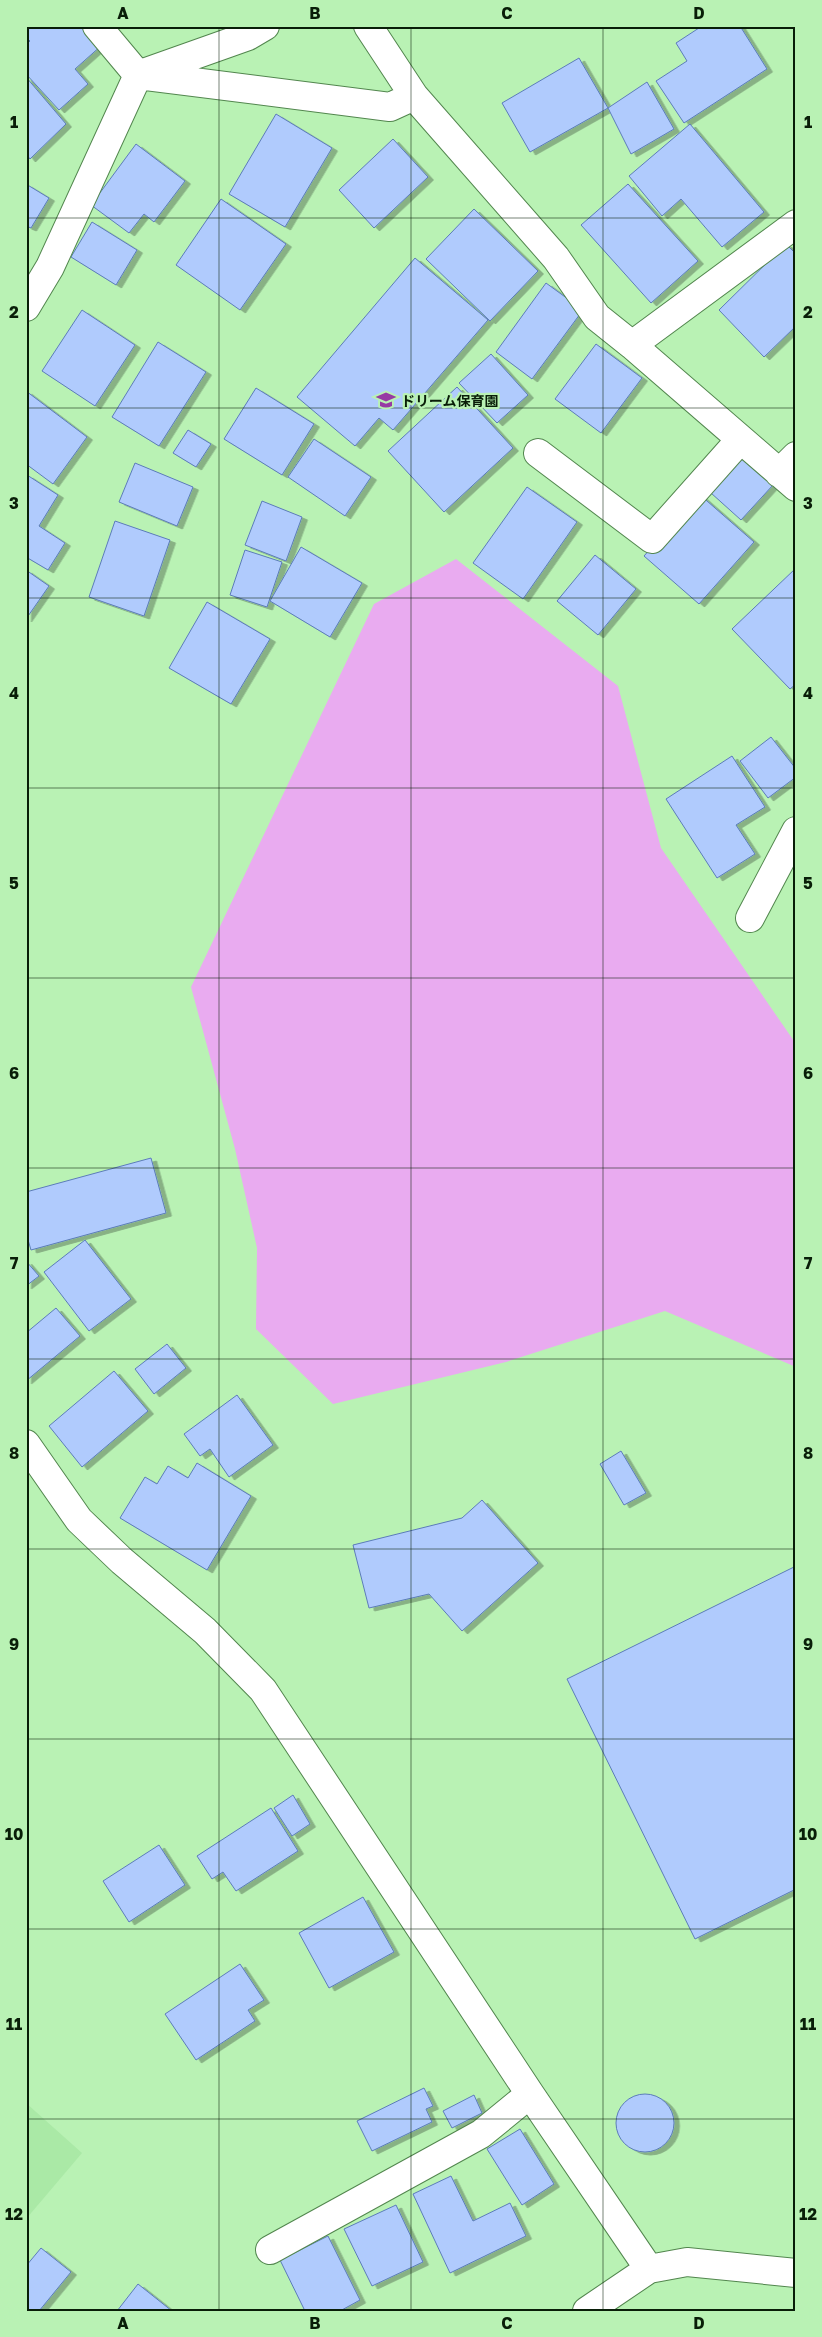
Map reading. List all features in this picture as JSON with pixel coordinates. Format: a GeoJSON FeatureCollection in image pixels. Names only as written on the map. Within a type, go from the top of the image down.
{"type":"FeatureCollection","features":[{"type":"Feature","properties":{"kind":"street"},"geometry":{"type":"LineString","coordinates":[[97,26],[138,75],[390,107],[414,96]]}},
{"type":"Feature","properties":{"kind":"street"},"geometry":{"type":"LineString","coordinates":[[26,307],[50,267],[138,75],[248,36],[265,26]]}},
{"type":"Feature","properties":{"kind":"street"},"geometry":{"type":"LineString","coordinates":[[368,26],[414,96],[556,258],[597,317],[632,345],[740,440],[790,472]]}},
{"type":"Feature","properties":{"kind":"street"},"geometry":{"type":"LineString","coordinates":[[632,345],[796,224]]}},
{"type":"Feature","properties":{"kind":"street"},"geometry":{"type":"LineString","coordinates":[[538,453],[652,539],[740,440]]}},
{"type":"Feature","properties":{"kind":"street"},"geometry":{"type":"LineString","coordinates":[[750,918],[796,831]]}},
{"type":"Feature","properties":{"kind":"street"},"geometry":{"type":"LineString","coordinates":[[26,1444],[79,1520],[122,1561],[205,1631],[263,1690],[530,2094],[650,2269]]}},
{"type":"Feature","properties":{"kind":"street"},"geometry":{"type":"LineString","coordinates":[[270,2250],[481,2134],[530,2094]]}},
{"type":"Feature","properties":{"kind":"street"},"geometry":{"type":"LineString","coordinates":[[587,2311],[650,2269],[687,2262],[796,2273]]}},
{"type":"Feature","properties":{"kind":"shaded area"},"geometry":{"type":"Polygon","coordinates":[[[456,559],[618,686],[661,848],[796,1044],[796,1367],[665,1311],[506,1362],[333,1404],[256,1329],[257,1248],[235,1149],[191,987],[374,604],[456,559]]]}},
{"type":"Feature","properties":{"kind":"shaded area"},"geometry":{"type":"Polygon","coordinates":[[[26,2103],[82,2153],[26,2219],[26,2103]]]}},
{"type":"Feature","properties":{"kind":"building"},"geometry":{"type":"Polygon","coordinates":[[[26,26],[86,26],[102,45],[75,69],[88,84],[59,110],[26,74],[26,45],[30,41],[26,37],[26,26]]]}},
{"type":"Feature","properties":{"kind":"building"},"geometry":{"type":"Polygon","coordinates":[[[702,26],[740,26],[767,69],[684,123],[656,81],[687,61],[676,43],[702,26]]]}},
{"type":"Feature","properties":{"kind":"building"},"geometry":{"type":"Polygon","coordinates":[[[579,58],[608,108],[530,152],[502,103],[579,58]]]}},
{"type":"Feature","properties":{"kind":"building"},"geometry":{"type":"Polygon","coordinates":[[[26,77],[66,124],[30,159],[26,154],[26,77]]]}},
{"type":"Feature","properties":{"kind":"building"},"geometry":{"type":"Polygon","coordinates":[[[647,82],[674,129],[631,154],[608,108],[647,82]]]}},
{"type":"Feature","properties":{"kind":"building"},"geometry":{"type":"Polygon","coordinates":[[[276,114],[332,148],[285,227],[229,194],[276,114]]]}},
{"type":"Feature","properties":{"kind":"building"},"geometry":{"type":"Polygon","coordinates":[[[690,124],[764,212],[722,247],[681,199],[662,216],[629,176],[690,124]]]}},
{"type":"Feature","properties":{"kind":"building"},"geometry":{"type":"Polygon","coordinates":[[[393,139],[428,177],[374,228],[339,190],[393,139]]]}},
{"type":"Feature","properties":{"kind":"building"},"geometry":{"type":"Polygon","coordinates":[[[136,144],[185,181],[154,222],[144,214],[129,233],[91,205],[136,144]]]}},
{"type":"Feature","properties":{"kind":"building"},"geometry":{"type":"Polygon","coordinates":[[[26,184],[49,198],[31,228],[26,226],[26,184]]]}},
{"type":"Feature","properties":{"kind":"building"},"geometry":{"type":"Polygon","coordinates":[[[628,184],[698,261],[651,303],[581,225],[628,184]]]}},
{"type":"Feature","properties":{"kind":"building"},"geometry":{"type":"Polygon","coordinates":[[[221,199],[286,244],[240,310],[176,265],[221,199]]]}},
{"type":"Feature","properties":{"kind":"building"},"geometry":{"type":"Polygon","coordinates":[[[474,209],[538,271],[490,321],[426,259],[474,209]]]}},
{"type":"Feature","properties":{"kind":"building"},"geometry":{"type":"Polygon","coordinates":[[[92,222],[137,250],[116,285],[71,257],[92,222]]]}},
{"type":"Feature","properties":{"kind":"building"},"geometry":{"type":"Polygon","coordinates":[[[786,244],[796,254],[796,326],[764,357],[719,310],[786,244]]]}},
{"type":"Feature","properties":{"kind":"building"},"geometry":{"type":"Polygon","coordinates":[[[415,258],[488,320],[393,430],[379,418],[355,446],[297,397],[415,258]]]}},
{"type":"Feature","properties":{"kind":"building"},"geometry":{"type":"Polygon","coordinates":[[[546,283],[583,310],[532,379],[496,352],[546,283]]]}},
{"type":"Feature","properties":{"kind":"building"},"geometry":{"type":"Polygon","coordinates":[[[82,310],[135,345],[95,406],[42,371],[82,310]]]}},
{"type":"Feature","properties":{"kind":"building"},"geometry":{"type":"Polygon","coordinates":[[[158,342],[206,372],[159,446],[112,417],[158,342]]]}},
{"type":"Feature","properties":{"kind":"building"},"geometry":{"type":"Polygon","coordinates":[[[596,344],[642,378],[601,433],[555,399],[596,344]]]}},
{"type":"Feature","properties":{"kind":"building"},"geometry":{"type":"Polygon","coordinates":[[[491,354],[528,395],[497,423],[459,383],[491,354]]]}},
{"type":"Feature","properties":{"kind":"building"},"geometry":{"type":"Polygon","coordinates":[[[457,387],[513,448],[444,512],[388,451],[457,387]]]}},
{"type":"Feature","properties":{"kind":"building"},"geometry":{"type":"Polygon","coordinates":[[[256,388],[314,424],[282,475],[224,439],[256,388]]]}},
{"type":"Feature","properties":{"kind":"building"},"geometry":{"type":"Polygon","coordinates":[[[26,391],[87,437],[53,484],[26,464],[26,391]]]}},
{"type":"Feature","properties":{"kind":"building"},"geometry":{"type":"Polygon","coordinates":[[[188,430],[211,444],[196,467],[173,453],[188,430]]]}},
{"type":"Feature","properties":{"kind":"building"},"geometry":{"type":"Polygon","coordinates":[[[314,439],[371,477],[345,516],[288,477],[314,439]]]}},
{"type":"Feature","properties":{"kind":"building"},"geometry":{"type":"Polygon","coordinates":[[[743,458],[773,485],[741,520],[711,493],[743,458]]]}},
{"type":"Feature","properties":{"kind":"building"},"geometry":{"type":"Polygon","coordinates":[[[135,463],[193,487],[177,526],[119,502],[135,463]]]}},
{"type":"Feature","properties":{"kind":"building"},"geometry":{"type":"Polygon","coordinates":[[[27,475],[58,495],[39,526],[65,543],[48,570],[26,557],[27,475]]]}},
{"type":"Feature","properties":{"kind":"building"},"geometry":{"type":"Polygon","coordinates":[[[527,487],[577,522],[523,599],[473,563],[527,487]]]}},
{"type":"Feature","properties":{"kind":"building"},"geometry":{"type":"Polygon","coordinates":[[[699,494],[754,542],[699,604],[644,556],[699,494]]]}},
{"type":"Feature","properties":{"kind":"building"},"geometry":{"type":"Polygon","coordinates":[[[262,501],[302,517],[286,561],[245,545],[262,501]]]}},
{"type":"Feature","properties":{"kind":"building"},"geometry":{"type":"Polygon","coordinates":[[[115,521],[170,540],[144,616],[89,597],[115,521]]]}},
{"type":"Feature","properties":{"kind":"building"},"geometry":{"type":"Polygon","coordinates":[[[301,547],[362,583],[330,637],[270,601],[301,547]]]}},
{"type":"Feature","properties":{"kind":"building"},"geometry":{"type":"Polygon","coordinates":[[[245,550],[282,562],[267,607],[230,595],[245,550]]]}},
{"type":"Feature","properties":{"kind":"building"},"geometry":{"type":"Polygon","coordinates":[[[595,555],[636,589],[598,635],[557,601],[595,555]]]}},
{"type":"Feature","properties":{"kind":"building"},"geometry":{"type":"Polygon","coordinates":[[[796,568],[796,684],[790,689],[732,629],[796,568]]]}},
{"type":"Feature","properties":{"kind":"building"},"geometry":{"type":"Polygon","coordinates":[[[26,570],[49,586],[26,619],[26,570]]]}},
{"type":"Feature","properties":{"kind":"building"},"geometry":{"type":"Polygon","coordinates":[[[207,602],[270,639],[231,704],[169,668],[207,602]]]}},
{"type":"Feature","properties":{"kind":"building"},"geometry":{"type":"Polygon","coordinates":[[[771,737],[796,769],[796,777],[768,798],[740,761],[771,737]]]}},
{"type":"Feature","properties":{"kind":"building"},"geometry":{"type":"Polygon","coordinates":[[[732,756],[765,807],[736,825],[755,854],[717,878],[666,799],[732,756]]]}},
{"type":"Feature","properties":{"kind":"building"},"geometry":{"type":"Polygon","coordinates":[[[151,1158],[166,1213],[31,1250],[26,1233],[26,1192],[151,1158]]]}},
{"type":"Feature","properties":{"kind":"building"},"geometry":{"type":"Polygon","coordinates":[[[85,1240],[131,1299],[89,1331],[44,1272],[85,1240]]]}},
{"type":"Feature","properties":{"kind":"building"},"geometry":{"type":"Polygon","coordinates":[[[26,1261],[39,1276],[26,1286],[26,1261]]]}},
{"type":"Feature","properties":{"kind":"building"},"geometry":{"type":"Polygon","coordinates":[[[56,1308],[80,1336],[26,1381],[26,1333],[56,1308]]]}},
{"type":"Feature","properties":{"kind":"building"},"geometry":{"type":"Polygon","coordinates":[[[167,1344],[186,1368],[154,1394],[135,1369],[167,1344]]]}},
{"type":"Feature","properties":{"kind":"building"},"geometry":{"type":"Polygon","coordinates":[[[114,1371],[148,1411],[82,1467],[49,1426],[114,1371]]]}},
{"type":"Feature","properties":{"kind":"building"},"geometry":{"type":"Polygon","coordinates":[[[237,1395],[273,1445],[229,1477],[210,1449],[200,1456],[184,1434],[237,1395]]]}},
{"type":"Feature","properties":{"kind":"building"},"geometry":{"type":"Polygon","coordinates":[[[621,1451],[646,1493],[624,1505],[600,1464],[621,1451]]]}},
{"type":"Feature","properties":{"kind":"building"},"geometry":{"type":"Polygon","coordinates":[[[197,1463],[251,1496],[207,1570],[120,1518],[145,1477],[157,1484],[168,1466],[188,1478],[197,1463]]]}},
{"type":"Feature","properties":{"kind":"building"},"geometry":{"type":"Polygon","coordinates":[[[482,1500],[538,1563],[462,1631],[429,1594],[369,1608],[353,1545],[462,1518],[482,1500]]]}},
{"type":"Feature","properties":{"kind":"building"},"geometry":{"type":"Polygon","coordinates":[[[796,1566],[796,1889],[695,1939],[567,1679],[796,1566]]]}},
{"type":"Feature","properties":{"kind":"building"},"geometry":{"type":"Polygon","coordinates":[[[293,1795],[310,1824],[292,1836],[274,1808],[293,1795]]]}},
{"type":"Feature","properties":{"kind":"building"},"geometry":{"type":"Polygon","coordinates":[[[271,1808],[298,1851],[236,1891],[223,1872],[212,1879],[197,1856],[271,1808]]]}},
{"type":"Feature","properties":{"kind":"building"},"geometry":{"type":"Polygon","coordinates":[[[159,1845],[185,1885],[129,1922],[103,1881],[159,1845]]]}},
{"type":"Feature","properties":{"kind":"building"},"geometry":{"type":"Polygon","coordinates":[[[363,1897],[394,1952],[329,1988],[299,1933],[363,1897]]]}},
{"type":"Feature","properties":{"kind":"building"},"geometry":{"type":"Polygon","coordinates":[[[240,1964],[264,2000],[248,2010],[255,2021],[196,2060],[165,2014],[240,1964]]]}},
{"type":"Feature","properties":{"kind":"building"},"geometry":{"type":"Polygon","coordinates":[[[424,2088],[433,2106],[426,2109],[432,2122],[372,2151],[357,2121],[424,2088]]]}},
{"type":"Feature","properties":{"kind":"building"},"geometry":{"type":"Polygon","coordinates":[[[639,2094],[651,2094],[666,2102],[674,2117],[674,2129],[666,2144],[651,2152],[639,2152],[624,2144],[616,2129],[616,2117],[624,2102],[639,2094]]]}},
{"type":"Feature","properties":{"kind":"building"},"geometry":{"type":"Polygon","coordinates":[[[474,2095],[482,2113],[452,2128],[443,2111],[474,2095]]]}},
{"type":"Feature","properties":{"kind":"building"},"geometry":{"type":"Polygon","coordinates":[[[520,2129],[554,2184],[522,2205],[487,2149],[520,2129]]]}},
{"type":"Feature","properties":{"kind":"building"},"geometry":{"type":"Polygon","coordinates":[[[451,2176],[473,2221],[510,2203],[526,2236],[450,2273],[413,2194],[451,2176]]]}},
{"type":"Feature","properties":{"kind":"building"},"geometry":{"type":"Polygon","coordinates":[[[396,2205],[423,2262],[372,2286],[344,2229],[396,2205]]]}},
{"type":"Feature","properties":{"kind":"building"},"geometry":{"type":"Polygon","coordinates":[[[328,2236],[360,2300],[340,2311],[305,2311],[280,2260],[328,2236]]]}},
{"type":"Feature","properties":{"kind":"building"},"geometry":{"type":"Polygon","coordinates":[[[41,2248],[71,2272],[39,2311],[26,2311],[26,2266],[41,2248]]]}},
{"type":"Feature","properties":{"kind":"building"},"geometry":{"type":"Polygon","coordinates":[[[138,2284],[172,2311],[117,2311],[138,2284]]]}},
{"type":"Feature","properties":{"kind":"place","name":"ドリーム保育園"},"geometry":{"type":"Point","coordinates":[386,400]}}]}
